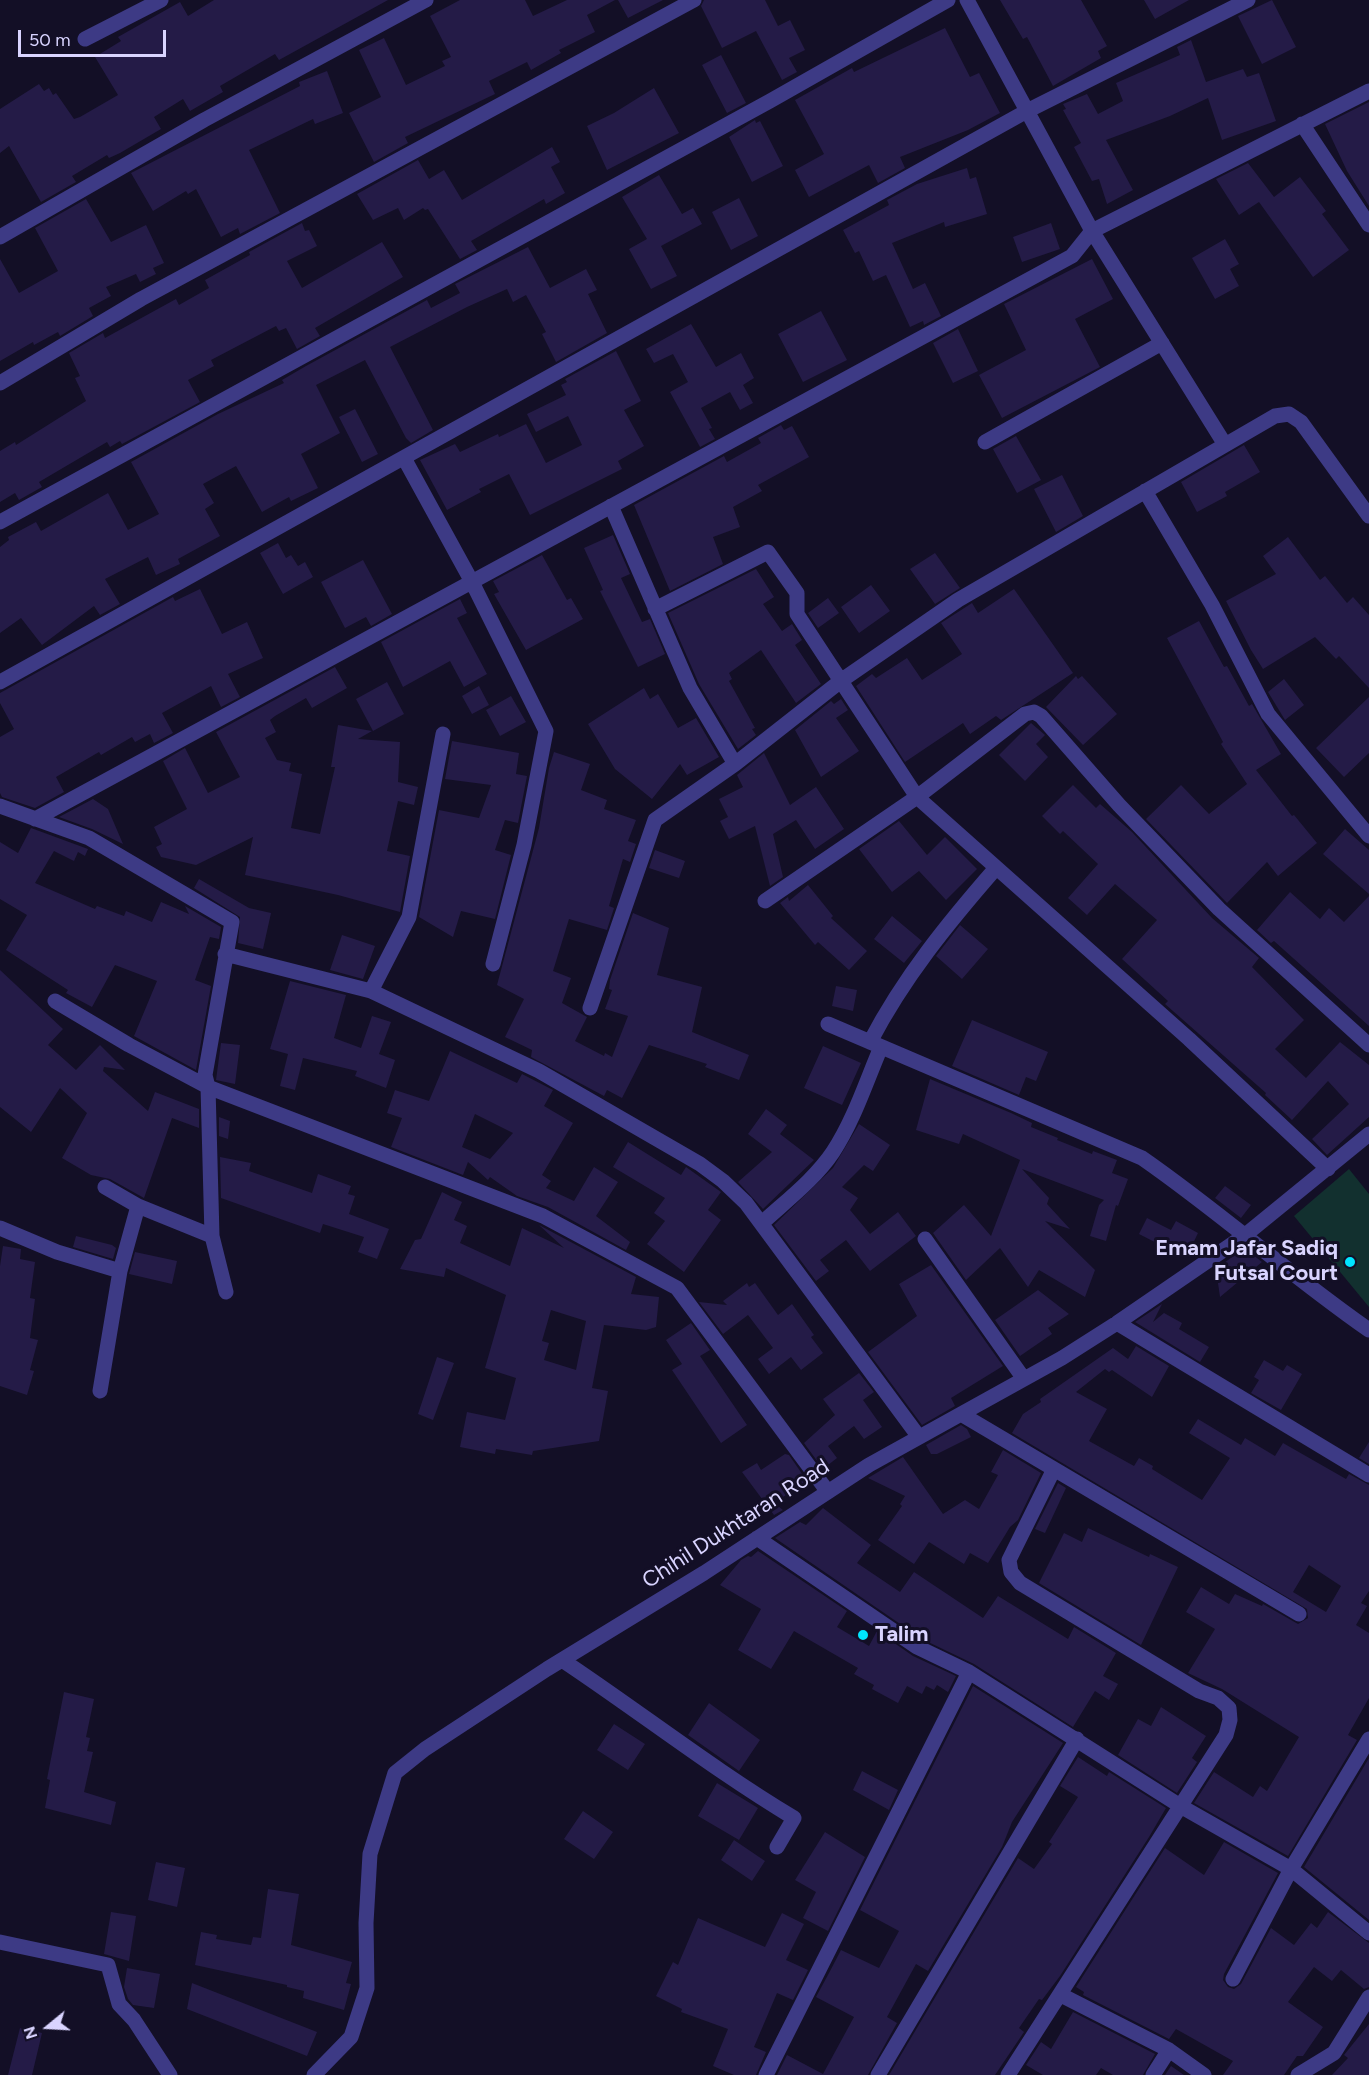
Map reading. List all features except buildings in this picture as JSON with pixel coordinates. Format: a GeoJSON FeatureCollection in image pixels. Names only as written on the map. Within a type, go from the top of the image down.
{"type":"FeatureCollection","features":[{"type":"Feature","properties":{"kind":"street"},"geometry":{"type":"LineString","coordinates":[[85,39],[160,0]]}},
{"type":"Feature","properties":{"kind":"street"},"geometry":{"type":"LineString","coordinates":[[0,237],[204,120],[426,0]]}},
{"type":"Feature","properties":{"kind":"street"},"geometry":{"type":"LineString","coordinates":[[0,383],[141,299],[694,0]]}},
{"type":"Feature","properties":{"kind":"street"},"geometry":{"type":"LineString","coordinates":[[0,522],[770,101],[948,0]]}},
{"type":"Feature","properties":{"kind":"street"},"geometry":{"type":"LineString","coordinates":[[967,0],[1092,231],[1224,443]]}},
{"type":"Feature","properties":{"kind":"street"},"geometry":{"type":"LineString","coordinates":[[0,682],[1027,111],[1248,0]]}},
{"type":"Feature","properties":{"kind":"street"},"geometry":{"type":"LineString","coordinates":[[35,819],[1072,256],[1092,231],[1369,91]]}},
{"type":"Feature","properties":{"kind":"street"},"geometry":{"type":"LineString","coordinates":[[1302,124],[1369,225]]}},
{"type":"Feature","properties":{"kind":"street"},"geometry":{"type":"LineString","coordinates":[[985,442],[1162,343]]}},
{"type":"Feature","properties":{"kind":"street"},"geometry":{"type":"LineString","coordinates":[[590,1008],[655,820],[735,764],[842,680],[958,600],[1224,443],[1275,416],[1289,414],[1301,422],[1369,516]]}},
{"type":"Feature","properties":{"kind":"street"},"geometry":{"type":"LineString","coordinates":[[404,458],[472,582],[546,731],[525,845],[493,964]]}},
{"type":"Feature","properties":{"kind":"street"},"geometry":{"type":"LineString","coordinates":[[1145,491],[1212,605],[1268,714],[1369,836]]}},
{"type":"Feature","properties":{"kind":"street"},"geometry":{"type":"LineString","coordinates":[[611,506],[690,688],[735,764]]}},
{"type":"Feature","properties":{"kind":"street"},"geometry":{"type":"LineString","coordinates":[[655,609],[768,552],[797,593],[797,614],[917,797],[1189,1038],[1328,1169]]}},
{"type":"Feature","properties":{"kind":"street"},"geometry":{"type":"LineString","coordinates":[[765,901],[917,797],[1025,714],[1034,712],[1041,716],[1119,805],[1219,909],[1369,1045]]}},
{"type":"Feature","properties":{"kind":"street"},"geometry":{"type":"LineString","coordinates":[[371,991],[409,917],[443,734]]}},
{"type":"Feature","properties":{"kind":"street"},"geometry":{"type":"LineString","coordinates":[[0,806],[89,838],[232,922],[205,1076],[208,1087],[212,1236],[226,1292]]}},
{"type":"Feature","properties":{"kind":"street"},"geometry":{"type":"LineString","coordinates":[[762,1223],[832,1154],[850,1121],[876,1045],[920,958],[996,868]]}},
{"type":"Feature","properties":{"kind":"street"},"geometry":{"type":"LineString","coordinates":[[225,954],[371,991],[539,1071],[674,1147],[723,1180],[762,1223],[919,1437]]}},
{"type":"Feature","properties":{"kind":"street"},"geometry":{"type":"LineString","coordinates":[[55,1001],[129,1045],[208,1087],[543,1216],[677,1288],[828,1492]]}},
{"type":"Feature","properties":{"kind":"street"},"geometry":{"type":"LineString","coordinates":[[828,1024],[1142,1158],[1185,1187],[1244,1236],[1369,1330]]}},
{"type":"Feature","properties":{"kind":"street","name":"Chihil Dukhtaran Road"},"geometry":{"type":"LineString","coordinates":[[314,2075],[351,2037],[367,1988],[366,1923],[370,1854],[395,1773],[425,1749],[562,1660],[828,1492],[1117,1323],[1244,1236],[1369,1134]]}},
{"type":"Feature","properties":{"kind":"street"},"geometry":{"type":"LineString","coordinates":[[105,1187],[138,1206],[212,1236]]}},
{"type":"Feature","properties":{"kind":"street"},"geometry":{"type":"LineString","coordinates":[[100,1391],[120,1271],[138,1206]]}},
{"type":"Feature","properties":{"kind":"street"},"geometry":{"type":"LineString","coordinates":[[0,1228],[57,1252],[120,1271]]}},
{"type":"Feature","properties":{"kind":"street"},"geometry":{"type":"LineString","coordinates":[[925,1239],[1024,1379]]}},
{"type":"Feature","properties":{"kind":"street"},"geometry":{"type":"LineString","coordinates":[[1117,1323],[1369,1475]]}},
{"type":"Feature","properties":{"kind":"street"},"geometry":{"type":"LineString","coordinates":[[961,1414],[1299,1614]]}},
{"type":"Feature","properties":{"kind":"street"},"geometry":{"type":"LineString","coordinates":[[1008,2075],[1182,1807],[1226,1735],[1230,1720],[1229,1708],[1218,1698],[1199,1691],[1020,1583],[1011,1572],[1009,1560],[1011,1554],[1054,1469]]}},
{"type":"Feature","properties":{"kind":"street"},"geometry":{"type":"LineString","coordinates":[[757,1538],[916,1647],[969,1672],[1182,1807],[1291,1869],[1369,1933]]}},
{"type":"Feature","properties":{"kind":"street"},"geometry":{"type":"LineString","coordinates":[[562,1660],[647,1717],[729,1779],[794,1818],[777,1847]]}},
{"type":"Feature","properties":{"kind":"street"},"geometry":{"type":"LineString","coordinates":[[766,2075],[969,1672]]}},
{"type":"Feature","properties":{"kind":"street"},"geometry":{"type":"LineString","coordinates":[[878,2075],[1077,1739]]}},
{"type":"Feature","properties":{"kind":"street"},"geometry":{"type":"LineString","coordinates":[[1233,1979],[1291,1869],[1369,1739]]}},
{"type":"Feature","properties":{"kind":"street"},"geometry":{"type":"LineString","coordinates":[[0,1942],[108,1965],[119,2004],[134,2020],[170,2075]]}},
{"type":"Feature","properties":{"kind":"street"},"geometry":{"type":"LineString","coordinates":[[1060,1995],[1169,2050],[1204,2075]]}},
{"type":"Feature","properties":{"kind":"street"},"geometry":{"type":"LineString","coordinates":[[1298,2075],[1334,2053],[1369,1997]]}},
{"type":"Feature","properties":{"kind":"street"},"geometry":{"type":"LineString","coordinates":[[1153,2075],[1169,2050]]}},
{"type":"Feature","properties":{"kind":"green space","name":"Emam Jafar Sadiq Futsal Court"},"geometry":{"type":"Polygon","coordinates":[[[1349,1169],[1369,1194],[1369,1307],[1294,1216],[1349,1169]]]}},
{"type":"Feature","properties":{"kind":"place","name":"Emam Jafar Sadiq Futsal Court"},"geometry":{"type":"Point","coordinates":[1350,1262]}},
{"type":"Feature","properties":{"kind":"place","name":"Talim"},"geometry":{"type":"Point","coordinates":[863,1635]}}]}
